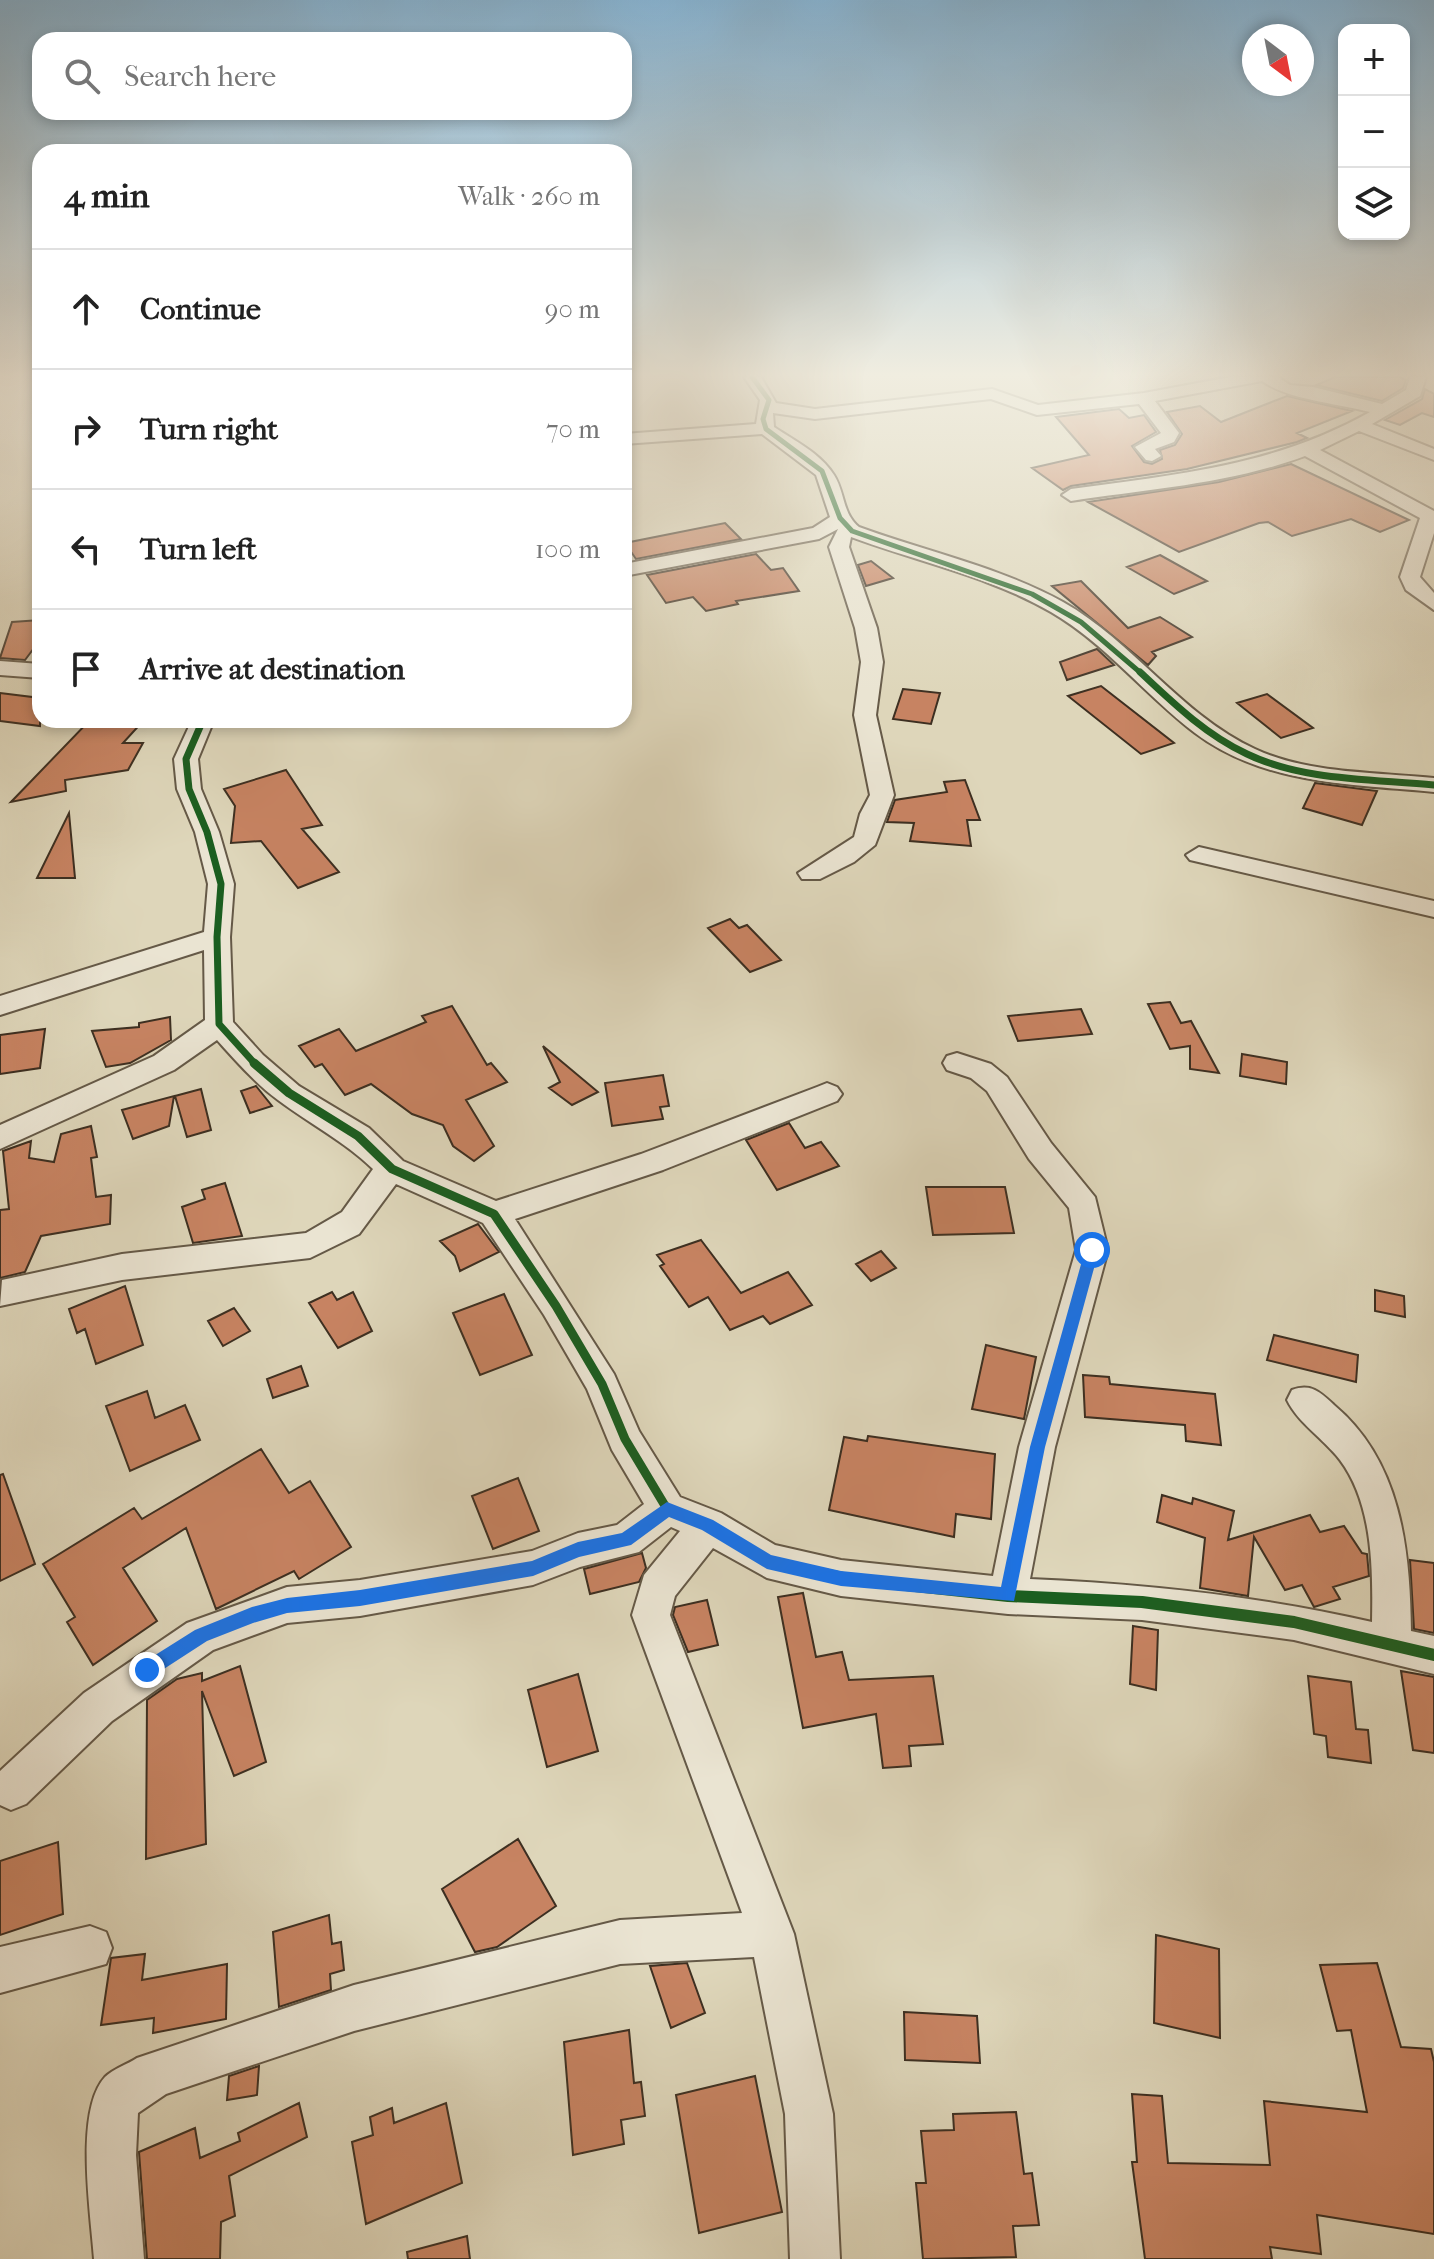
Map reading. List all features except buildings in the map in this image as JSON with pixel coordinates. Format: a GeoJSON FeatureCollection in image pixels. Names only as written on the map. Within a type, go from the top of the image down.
{"type":"FeatureCollection","features":[{"type":"Feature","properties":{"kind":"street"},"geometry":{"type":"LineString","coordinates":[[811,873],[845,857],[866,840],[872,814],[882,795],[865,715],[872,662],[866,628],[839,547],[844,524],[829,482]]}},
{"type":"Feature","properties":{"kind":"street"},"geometry":{"type":"LineString","coordinates":[[1071,495],[1150,482]]}},
{"type":"Feature","properties":{"kind":"street"},"geometry":{"type":"LineString","coordinates":[[1367,482],[1430,516],[1410,577],[1413,586],[1434,604]]}},
{"type":"Feature","properties":{"kind":"street"},"geometry":{"type":"LineString","coordinates":[[632,568],[819,533],[844,524],[989,575],[1058,608],[1121,652],[1205,730],[1252,757],[1293,767],[1434,785]]}},
{"type":"Feature","properties":{"kind":"street"},"geometry":{"type":"LineString","coordinates":[[0,668],[32,670]]}},
{"type":"Feature","properties":{"kind":"street"},"geometry":{"type":"LineString","coordinates":[[200,728],[186,759],[189,789],[207,832],[221,884],[217,937],[219,1024],[253,1062],[289,1093],[358,1136],[392,1169],[494,1214],[556,1306],[602,1384],[625,1439],[667,1509],[708,1525],[767,1561],[841,1578],[1008,1596],[1142,1602],[1279,1620],[1434,1655]]}},
{"type":"Feature","properties":{"kind":"street"},"geometry":{"type":"LineString","coordinates":[[1199,855],[1434,909]]}},
{"type":"Feature","properties":{"kind":"street"},"geometry":{"type":"LineString","coordinates":[[0,1006],[217,937]]}},
{"type":"Feature","properties":{"kind":"street"},"geometry":{"type":"LineString","coordinates":[[0,1138],[164,1063],[219,1024]]}},
{"type":"Feature","properties":{"kind":"street"},"geometry":{"type":"LineString","coordinates":[[957,1063],[981,1071],[997,1084],[1040,1151],[1084,1205],[1091,1229],[1092,1250],[1037,1447],[1008,1596]]}},
{"type":"Feature","properties":{"kind":"street"},"geometry":{"type":"LineString","coordinates":[[494,1214],[652,1162],[827,1094]]}},
{"type":"Feature","properties":{"kind":"street"},"geometry":{"type":"LineString","coordinates":[[2,1293],[122,1267],[264,1253],[310,1245],[337,1232],[357,1216],[376,1183],[392,1169]]}},
{"type":"Feature","properties":{"kind":"street"},"geometry":{"type":"LineString","coordinates":[[1304,1400],[1328,1418],[1356,1449],[1375,1492],[1392,1565],[1392,1645]]}},
{"type":"Feature","properties":{"kind":"street"},"geometry":{"type":"LineString","coordinates":[[11,1789],[98,1707],[147,1670],[201,1636],[287,1605],[360,1598],[533,1568],[578,1550],[626,1540],[667,1509]]}},
{"type":"Feature","properties":{"kind":"street"},"geometry":{"type":"LineString","coordinates":[[708,1525],[658,1588],[651,1615],[772,1934],[809,2114],[815,2259]]}},
{"type":"Feature","properties":{"kind":"street"},"geometry":{"type":"LineString","coordinates":[[119,2259],[112,2155],[114,2111],[122,2094],[154,2075],[354,2008],[620,1942],[772,1934]]}},
{"type":"Feature","properties":{"kind":"street"},"geometry":{"type":"LineString","coordinates":[[0,1970],[90,1948]]}},
{"type":"Feature","properties":{"kind":"cycle path"},"geometry":{"type":"LineString","coordinates":[[829,482],[840,518],[852,531],[1006,583],[1057,607],[1103,639],[1184,712],[1227,744],[1274,764],[1300,770],[1434,785]]}},
{"type":"Feature","properties":{"kind":"cycle path"},"geometry":{"type":"LineString","coordinates":[[200,728],[186,759],[189,789],[207,832],[221,884],[217,937],[219,1024],[253,1062],[289,1093],[358,1136],[392,1169],[494,1214],[556,1306],[602,1384],[625,1439],[667,1509],[708,1525],[767,1561],[841,1578],[1008,1596],[1142,1602],[1294,1622],[1434,1655]]}},
{"type":"Feature","properties":{"kind":"route"},"geometry":{"type":"LineString","coordinates":[[147,1670],[201,1636],[252,1615],[287,1605],[360,1598],[533,1568],[578,1550],[626,1540],[667,1509],[708,1525],[767,1561],[841,1578],[1008,1596],[1037,1447],[1092,1250]]}}]}
